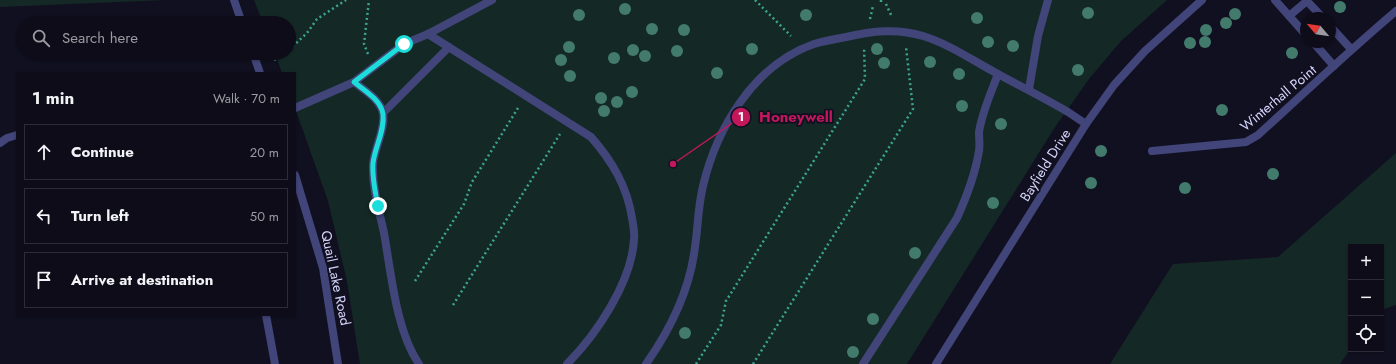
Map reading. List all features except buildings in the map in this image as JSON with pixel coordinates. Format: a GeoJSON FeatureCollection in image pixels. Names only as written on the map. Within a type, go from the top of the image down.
{"type":"FeatureCollection","features":[{"type":"Feature","properties":{"kind":"street"},"geometry":{"type":"LineString","coordinates":[[234,0],[240,16]]}},
{"type":"Feature","properties":{"kind":"street"},"geometry":{"type":"LineString","coordinates":[[296,108],[354,82],[404,44],[428,34],[492,0]]}},
{"type":"Feature","properties":{"kind":"street"},"geometry":{"type":"LineString","coordinates":[[1029,90],[1038,36],[1048,0]]}},
{"type":"Feature","properties":{"kind":"street","name":"Bayfield Drive"},"geometry":{"type":"LineString","coordinates":[[936,364],[1086,124],[1114,85],[1145,51],[1202,0]]}},
{"type":"Feature","properties":{"kind":"street"},"geometry":{"type":"LineString","coordinates":[[1275,0],[1300,28]]}},
{"type":"Feature","properties":{"kind":"street"},"geometry":{"type":"LineString","coordinates":[[1289,16],[1307,1],[1317,12]]}},
{"type":"Feature","properties":{"kind":"street","name":"Winterhall Point"},"geometry":{"type":"LineString","coordinates":[[1152,151],[1246,142],[1258,135],[1351,49],[1396,11]]}},
{"type":"Feature","properties":{"kind":"street"},"geometry":{"type":"LineString","coordinates":[[646,364],[666,332],[680,302],[695,248],[699,209],[708,166],[720,135],[752,86],[768,71],[789,56],[814,44],[867,33],[898,30],[923,36],[946,44],[1068,112],[1086,124]]}},
{"type":"Feature","properties":{"kind":"street"},"geometry":{"type":"LineString","coordinates":[[1336,33],[1351,49]]}},
{"type":"Feature","properties":{"kind":"street"},"geometry":{"type":"LineString","coordinates":[[428,34],[591,138],[608,156],[622,182],[630,208],[634,239],[630,261],[621,286],[602,322],[586,345],[567,364]]}},
{"type":"Feature","properties":{"kind":"street"},"geometry":{"type":"LineString","coordinates":[[383,113],[449,48]]}},
{"type":"Feature","properties":{"kind":"street"},"geometry":{"type":"LineString","coordinates":[[1318,48],[1334,66]]}},
{"type":"Feature","properties":{"kind":"street"},"geometry":{"type":"LineString","coordinates":[[255,60],[260,72]]}},
{"type":"Feature","properties":{"kind":"street"},"geometry":{"type":"LineString","coordinates":[[863,364],[957,218],[968,196],[979,149],[979,133],[986,105],[998,74]]}},
{"type":"Feature","properties":{"kind":"street"},"geometry":{"type":"LineString","coordinates":[[354,82],[376,100],[383,113],[381,131],[373,163],[374,187],[404,334],[413,356],[419,364]]}},
{"type":"Feature","properties":{"kind":"street"},"geometry":{"type":"LineString","coordinates":[[0,143],[7,138],[16,135]]}},
{"type":"Feature","properties":{"kind":"street","name":"Quail Lake Road"},"geometry":{"type":"LineString","coordinates":[[296,179],[323,268],[338,364]]}},
{"type":"Feature","properties":{"kind":"street"},"geometry":{"type":"LineString","coordinates":[[266,316],[275,364]]}},
{"type":"Feature","properties":{"kind":"path"},"geometry":{"type":"LineString","coordinates":[[296,43],[307,33],[317,20],[346,0]]}},
{"type":"Feature","properties":{"kind":"path"},"geometry":{"type":"LineString","coordinates":[[369,0],[364,44],[375,66]]}},
{"type":"Feature","properties":{"kind":"path"},"geometry":{"type":"LineString","coordinates":[[755,0],[791,36]]}},
{"type":"Feature","properties":{"kind":"path"},"geometry":{"type":"LineString","coordinates":[[881,0],[881,5]]}},
{"type":"Feature","properties":{"kind":"path"},"geometry":{"type":"LineString","coordinates":[[753,364],[913,109],[906,46],[886,4]]}},
{"type":"Feature","properties":{"kind":"path"},"geometry":{"type":"LineString","coordinates":[[696,364],[721,325],[726,301],[865,78],[864,46],[873,6]]}},
{"type":"Feature","properties":{"kind":"path"},"geometry":{"type":"LineString","coordinates":[[415,280],[464,204],[472,182],[520,105],[522,94]]}},
{"type":"Feature","properties":{"kind":"path"},"geometry":{"type":"LineString","coordinates":[[453,305],[567,122]]}},
{"type":"Feature","properties":{"kind":"green space"},"geometry":{"type":"Polygon","coordinates":[[[0,0],[166,0],[0,7],[0,0]]]}},
{"type":"Feature","properties":{"kind":"green space"},"geometry":{"type":"Polygon","coordinates":[[[254,0],[1167,0],[1121,41],[1089,79],[1055,127],[907,364],[360,364],[347,281],[328,201],[296,111],[296,72],[282,72],[277,60],[296,60],[296,16],[260,16],[254,0]]]}},
{"type":"Feature","properties":{"kind":"green space"},"geometry":{"type":"Polygon","coordinates":[[[1396,153],[1396,305],[1384,309],[1384,244],[1348,244],[1348,352],[1340,364],[1110,364],[1173,264],[1278,257],[1396,153]]]}},
{"type":"Feature","properties":{"kind":"place","name":"Honeywell"},"geometry":{"type":"Point","coordinates":[673,164]}},
{"type":"Feature","properties":{"kind":"route"},"geometry":{"type":"LineString","coordinates":[[378,206],[374,187],[373,163],[381,131],[383,113],[376,100],[354,82],[404,44]]}}]}
